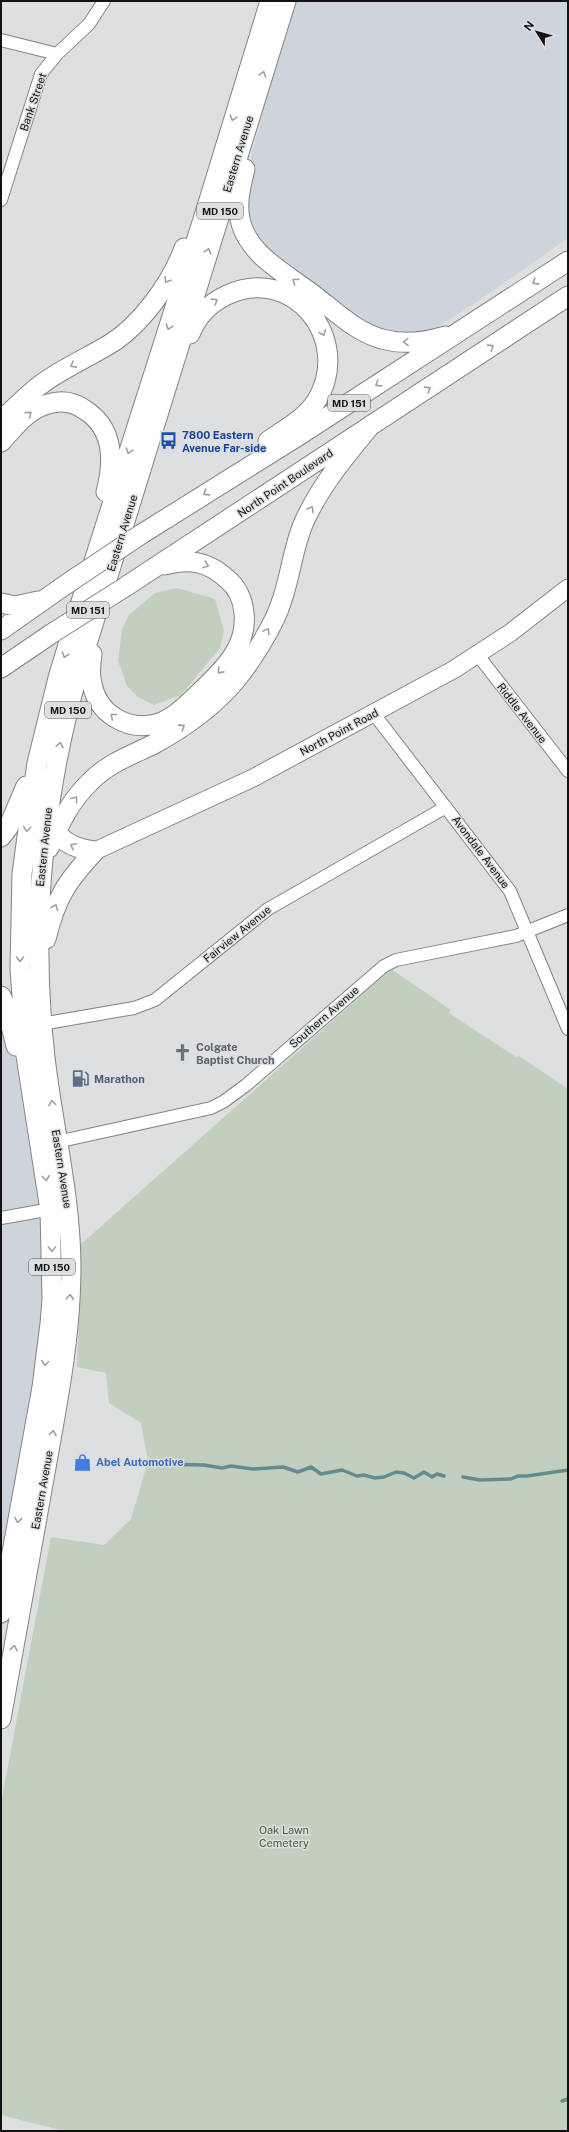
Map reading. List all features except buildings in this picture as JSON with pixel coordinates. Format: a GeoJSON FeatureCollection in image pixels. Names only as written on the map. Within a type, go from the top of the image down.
{"type":"FeatureCollection","features":[{"type":"Feature","properties":{"kind":"main road","name":"Eastern Avenue"},"geometry":{"type":"LineString","coordinates":[[1,1719],[4,1686],[34,1483],[59,1325],[71,1269],[68,1206],[50,1144],[31,1093],[23,1021],[20,919],[25,845],[36,763],[47,719],[80,605],[206,210],[270,1]]}},
{"type":"Feature","properties":{"kind":"main road","name":"Eastern Avenue"},"geometry":{"type":"LineString","coordinates":[[59,1325],[52,1274],[50,1144],[38,972],[40,870],[48,810],[69,708],[256,94],[286,1]]}},
{"type":"Feature","properties":{"kind":"main road"},"geometry":{"type":"LineString","coordinates":[[256,94],[258,116],[239,189],[239,207],[242,228],[256,248],[276,267],[349,322],[373,336],[394,342],[426,341],[458,333]]}},
{"type":"Feature","properties":{"kind":"main road"},"geometry":{"type":"LineString","coordinates":[[1,421],[39,386],[112,343],[151,306],[180,259],[191,226],[206,210]]}},
{"type":"Feature","properties":{"kind":"main road","name":"MD 151"},"geometry":{"type":"LineString","coordinates":[[1,630],[140,535],[458,333],[568,261]]}},
{"type":"Feature","properties":{"kind":"main road"},"geometry":{"type":"LineString","coordinates":[[156,423],[194,323],[210,304],[238,290],[246,289],[260,288],[293,297],[309,310],[320,326],[326,341],[328,363],[325,383],[316,401],[301,418],[264,443],[238,472]]}},
{"type":"Feature","properties":{"kind":"main road","name":"North Point Boulevard"},"geometry":{"type":"LineString","coordinates":[[1,668],[568,296]]}},
{"type":"Feature","properties":{"kind":"main road"},"geometry":{"type":"LineString","coordinates":[[1,442],[34,410],[47,404],[63,401],[78,405],[98,419],[104,428],[111,453],[110,478],[92,542],[80,605]]}},
{"type":"Feature","properties":{"kind":"main road"},"geometry":{"type":"LineString","coordinates":[[40,870],[65,813],[90,781],[106,768],[184,726],[214,702],[235,681],[249,662],[274,619],[282,600],[294,550],[304,521],[322,488],[371,425]]}},
{"type":"Feature","properties":{"kind":"main road"},"geometry":{"type":"LineString","coordinates":[[97,613],[90,678],[96,698],[102,706],[120,722],[130,725],[141,726],[157,724],[170,717],[209,684],[236,652],[245,626],[244,612],[239,595],[234,586],[217,570],[210,566],[182,560],[154,568]]}},
{"type":"Feature","properties":{"kind":"main road"},"geometry":{"type":"LineString","coordinates":[[1,603],[15,606],[37,601],[63,587]]}},
{"type":"Feature","properties":{"kind":"main road"},"geometry":{"type":"LineString","coordinates":[[1,837],[8,828],[36,763]]}},
{"type":"Feature","properties":{"kind":"main road"},"geometry":{"type":"LineString","coordinates":[[48,810],[56,832],[69,845],[76,848],[95,851]]}},
{"type":"Feature","properties":{"kind":"main road"},"geometry":{"type":"LineString","coordinates":[[38,972],[52,914],[59,896],[66,884],[95,851]]}},
{"type":"Feature","properties":{"kind":"main road"},"geometry":{"type":"LineString","coordinates":[[1,996],[7,1010],[20,1062],[31,1093]]}},
{"type":"Feature","properties":{"kind":"main road","name":"Eastern Avenue"},"geometry":{"type":"LineString","coordinates":[[1,1613],[34,1483]]}},
{"type":"Feature","properties":{"kind":"street","name":"Bank Street"},"geometry":{"type":"LineString","coordinates":[[1,200],[41,74],[57,54],[89,24],[104,1]]}},
{"type":"Feature","properties":{"kind":"street"},"geometry":{"type":"LineString","coordinates":[[1,40],[57,54]]}},
{"type":"Feature","properties":{"kind":"street","name":"North Point Road"},"geometry":{"type":"LineString","coordinates":[[95,851],[253,778],[374,714],[478,654],[510,633],[568,588]]}},
{"type":"Feature","properties":{"kind":"street","name":"Riddle Avenue"},"geometry":{"type":"LineString","coordinates":[[478,654],[568,771]]}},
{"type":"Feature","properties":{"kind":"street","name":"Avondale Avenue"},"geometry":{"type":"LineString","coordinates":[[374,714],[504,880],[517,904],[568,1030]]}},
{"type":"Feature","properties":{"kind":"street","name":"Fairview Avenue"},"geometry":{"type":"LineString","coordinates":[[41,1024],[134,1008],[155,1000],[268,909],[446,807]]}},
{"type":"Feature","properties":{"kind":"street","name":"Southern Avenue"},"geometry":{"type":"LineString","coordinates":[[50,1144],[211,1108],[223,1102],[245,1086],[384,966],[396,960],[516,936],[568,915]]}},
{"type":"Feature","properties":{"kind":"street"},"geometry":{"type":"LineString","coordinates":[[1,1218],[68,1206]]}},
{"type":"Feature","properties":{"kind":"shaded area"},"geometry":{"type":"Polygon","coordinates":[[[292,1],[568,1],[568,238],[474,304],[430,332],[394,338],[358,321],[258,246],[243,217],[243,187],[292,1]]]}},
{"type":"Feature","properties":{"kind":"shaded area"},"geometry":{"type":"Polygon","coordinates":[[[1,1020],[16,1062],[38,1187],[44,1238],[46,1317],[1,1567],[1,1020]]]}},
{"type":"Feature","properties":{"kind":"green space"},"geometry":{"type":"Polygon","coordinates":[[[177,588],[215,599],[224,630],[220,648],[181,695],[154,705],[138,697],[127,686],[118,661],[122,629],[129,615],[155,593],[177,588]]]}},
{"type":"Feature","properties":{"kind":"green space","name":"Oak Lawn Cemetery"},"geometry":{"type":"Polygon","coordinates":[[[391,969],[451,1010],[449,1013],[516,1057],[519,1056],[568,1089],[568,2131],[64,2131],[1,2115],[1,1803],[51,1537],[104,1545],[131,1519],[148,1461],[141,1423],[109,1403],[106,1373],[77,1367],[81,1244],[391,969]]]}},
{"type":"Feature","properties":{"kind":"waterway"},"geometry":{"type":"LineString","coordinates":[[157,1464],[204,1465],[222,1468],[231,1466],[253,1469],[283,1467],[298,1472],[311,1467],[321,1474],[342,1470],[357,1476],[364,1475],[375,1478],[384,1477],[396,1472],[404,1473],[414,1478],[424,1472],[432,1477],[437,1474],[444,1476]]}},
{"type":"Feature","properties":{"kind":"waterway"},"geometry":{"type":"LineString","coordinates":[[463,1477],[480,1480],[511,1479],[518,1476],[568,1470]]}},
{"type":"Feature","properties":{"kind":"waterway"},"geometry":{"type":"LineString","coordinates":[[562,2101],[568,2099]]}},
{"type":"Feature","properties":{"kind":"place","name":"7800 Eastern Avenue Far-side"},"geometry":{"type":"Point","coordinates":[169,441]}},
{"type":"Feature","properties":{"kind":"place","name":"Colgate Baptist Church"},"geometry":{"type":"Point","coordinates":[183,1053]}},
{"type":"Feature","properties":{"kind":"place","name":"Marathon"},"geometry":{"type":"Point","coordinates":[81,1079]}},
{"type":"Feature","properties":{"kind":"place","name":"Abel Automotive"},"geometry":{"type":"Point","coordinates":[83,1462]}}]}
